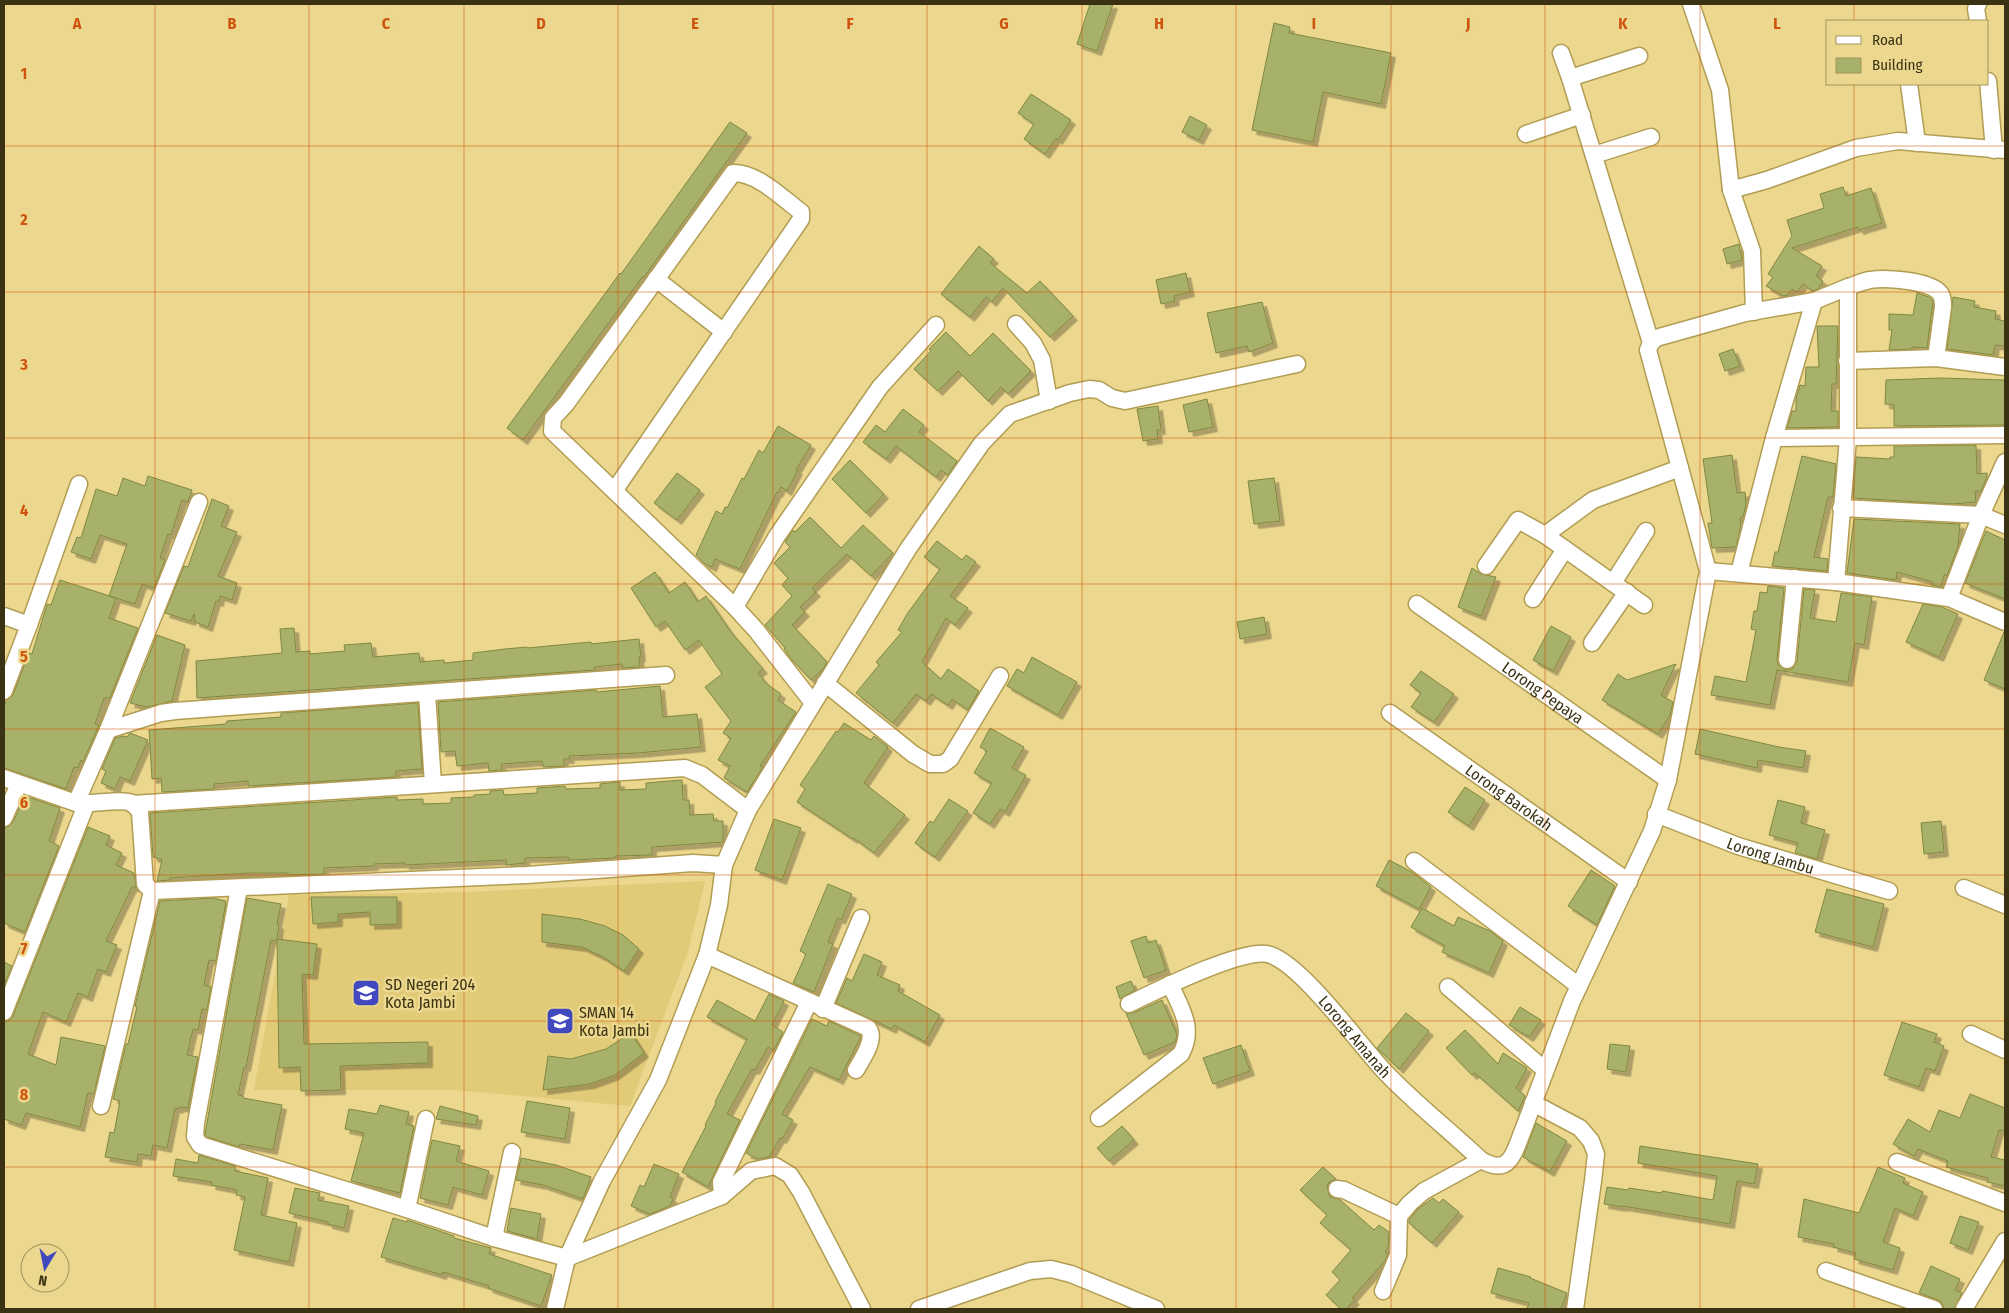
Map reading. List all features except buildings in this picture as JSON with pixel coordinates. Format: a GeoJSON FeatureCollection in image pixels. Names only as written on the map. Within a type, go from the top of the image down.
{"type":"FeatureCollection","features":[{"type":"Feature","properties":{"kind":"street"},"geometry":{"type":"LineString","coordinates":[[1691,4],[1720,90],[1731,190],[1752,251],[1754,312]]}},
{"type":"Feature","properties":{"kind":"street"},"geometry":{"type":"LineString","coordinates":[[1978,4],[1976,9],[1978,20]]}},
{"type":"Feature","properties":{"kind":"street"},"geometry":{"type":"LineString","coordinates":[[1561,53],[1582,115],[1651,343]]}},
{"type":"Feature","properties":{"kind":"street"},"geometry":{"type":"LineString","coordinates":[[1570,78],[1639,56]]}},
{"type":"Feature","properties":{"kind":"street"},"geometry":{"type":"LineString","coordinates":[[1909,85],[1917,143]]}},
{"type":"Feature","properties":{"kind":"street"},"geometry":{"type":"LineString","coordinates":[[1731,190],[1767,180],[1856,148],[1898,141],[2000,150],[1989,85]]}},
{"type":"Feature","properties":{"kind":"street"},"geometry":{"type":"LineString","coordinates":[[1526,134],[1582,115]]}},
{"type":"Feature","properties":{"kind":"street"},"geometry":{"type":"LineString","coordinates":[[1594,155],[1651,137]]}},
{"type":"Feature","properties":{"kind":"street"},"geometry":{"type":"LineString","coordinates":[[614,491],[801,219],[801,212],[753,177],[741,173],[733,173],[566,404],[553,418],[552,431],[614,491],[735,607],[756,630],[813,703]]}},
{"type":"Feature","properties":{"kind":"street"},"geometry":{"type":"LineString","coordinates":[[656,279],[724,332]]}},
{"type":"Feature","properties":{"kind":"street"},"geometry":{"type":"LineString","coordinates":[[1383,1291],[1398,1255],[1400,1216],[1410,1204],[1424,1191],[1481,1160],[1493,1167],[1505,1164],[1512,1157],[1579,986],[1652,831],[1668,780],[1708,571],[1648,350],[1651,343],[1656,338],[1754,312],[1814,301],[1869,280],[1901,280],[1939,292],[1943,301],[1943,307],[1936,358]]}},
{"type":"Feature","properties":{"kind":"street"},"geometry":{"type":"LineString","coordinates":[[1836,582],[1848,438],[1848,287]]}},
{"type":"Feature","properties":{"kind":"street"},"geometry":{"type":"LineString","coordinates":[[1739,573],[1774,438],[1814,301]]}},
{"type":"Feature","properties":{"kind":"street"},"geometry":{"type":"LineString","coordinates":[[1016,324],[1033,342],[1042,360],[1049,401]]}},
{"type":"Feature","properties":{"kind":"street"},"geometry":{"type":"LineString","coordinates":[[735,607],[777,536],[880,388],[936,325]]}},
{"type":"Feature","properties":{"kind":"street"},"geometry":{"type":"LineString","coordinates":[[1847,361],[1936,358],[2005,367]]}},
{"type":"Feature","properties":{"kind":"street"},"geometry":{"type":"LineString","coordinates":[[554,1309],[567,1258],[602,1182],[658,1080],[707,955],[719,905],[724,865],[748,810],[908,549],[982,443],[1010,414],[1070,393],[1090,389],[1099,390],[1112,398],[1125,401],[1297,364]]}},
{"type":"Feature","properties":{"kind":"street"},"geometry":{"type":"LineString","coordinates":[[1774,438],[2005,435]]}},
{"type":"Feature","properties":{"kind":"street"},"geometry":{"type":"LineString","coordinates":[[1948,598],[1981,515],[2005,462]]}},
{"type":"Feature","properties":{"kind":"street"},"geometry":{"type":"LineString","coordinates":[[1545,535],[1593,500],[1680,468]]}},
{"type":"Feature","properties":{"kind":"street"},"geometry":{"type":"LineString","coordinates":[[4,691],[30,625],[79,484]]}},
{"type":"Feature","properties":{"kind":"street"},"geometry":{"type":"LineString","coordinates":[[4,1012],[108,730],[199,502]]}},
{"type":"Feature","properties":{"kind":"street"},"geometry":{"type":"LineString","coordinates":[[1841,508],[1981,515],[2005,525]]}},
{"type":"Feature","properties":{"kind":"street"},"geometry":{"type":"LineString","coordinates":[[1486,566],[1518,520],[1545,535],[1644,605]]}},
{"type":"Feature","properties":{"kind":"street"},"geometry":{"type":"LineString","coordinates":[[1613,583],[1646,532]]}},
{"type":"Feature","properties":{"kind":"street"},"geometry":{"type":"LineString","coordinates":[[1533,599],[1565,549]]}},
{"type":"Feature","properties":{"kind":"street"},"geometry":{"type":"LineString","coordinates":[[1708,571],[1836,582],[1948,598],[2005,622]]}},
{"type":"Feature","properties":{"kind":"street"},"geometry":{"type":"LineString","coordinates":[[1787,660],[1795,578]]}},
{"type":"Feature","properties":{"kind":"street"},"geometry":{"type":"LineString","coordinates":[[1592,643],[1627,592]]}},
{"type":"Feature","properties":{"kind":"street","name":"Lorong Pepaya"},"geometry":{"type":"LineString","coordinates":[[1417,604],[1668,780]]}},
{"type":"Feature","properties":{"kind":"street"},"geometry":{"type":"LineString","coordinates":[[4,616],[30,625]]}},
{"type":"Feature","properties":{"kind":"street"},"geometry":{"type":"LineString","coordinates":[[108,730],[161,713],[175,711],[666,675]]}},
{"type":"Feature","properties":{"kind":"street"},"geometry":{"type":"LineString","coordinates":[[825,683],[913,754],[930,764],[943,764],[950,759],[1000,676]]}},
{"type":"Feature","properties":{"kind":"street"},"geometry":{"type":"LineString","coordinates":[[426,693],[434,784]]}},
{"type":"Feature","properties":{"kind":"street","name":"Lorong Barokah"},"geometry":{"type":"LineString","coordinates":[[1390,712],[1629,882]]}},
{"type":"Feature","properties":{"kind":"street"},"geometry":{"type":"LineString","coordinates":[[4,818],[11,781],[81,804],[123,802],[132,804],[685,768],[702,775],[748,810]]}},
{"type":"Feature","properties":{"kind":"street"},"geometry":{"type":"LineString","coordinates":[[132,804],[140,812],[145,884],[152,891],[527,875],[693,863],[724,865]]}},
{"type":"Feature","properties":{"kind":"street","name":"Lorong Jambu"},"geometry":{"type":"LineString","coordinates":[[1656,814],[1738,846],[1889,891]]}},
{"type":"Feature","properties":{"kind":"street"},"geometry":{"type":"LineString","coordinates":[[1414,861],[1579,986]]}},
{"type":"Feature","properties":{"kind":"street"},"geometry":{"type":"LineString","coordinates":[[239,888],[194,1137],[200,1145],[494,1238],[567,1258],[722,1196],[751,1171],[775,1166],[790,1175],[801,1192],[862,1309]]}},
{"type":"Feature","properties":{"kind":"street"},"geometry":{"type":"LineString","coordinates":[[1964,888],[2005,905]]}},
{"type":"Feature","properties":{"kind":"street"},"geometry":{"type":"LineString","coordinates":[[101,1106],[152,891]]}},
{"type":"Feature","properties":{"kind":"street"},"geometry":{"type":"LineString","coordinates":[[722,1196],[720,1186],[725,1174],[816,1006],[861,918]]}},
{"type":"Feature","properties":{"kind":"street","name":"Lorong Amanah"},"geometry":{"type":"LineString","coordinates":[[1129,1004],[1170,984],[1242,957],[1258,953],[1277,957],[1287,963],[1309,984],[1386,1074],[1481,1160]]}},
{"type":"Feature","properties":{"kind":"street"},"geometry":{"type":"LineString","coordinates":[[707,955],[868,1028],[872,1038],[856,1070]]}},
{"type":"Feature","properties":{"kind":"street"},"geometry":{"type":"LineString","coordinates":[[1099,1118],[1181,1054],[1187,1042],[1188,1030],[1170,984]]}},
{"type":"Feature","properties":{"kind":"street"},"geometry":{"type":"LineString","coordinates":[[1448,987],[1545,1070]]}},
{"type":"Feature","properties":{"kind":"street"},"geometry":{"type":"LineString","coordinates":[[1971,1034],[2005,1050]]}},
{"type":"Feature","properties":{"kind":"street"},"geometry":{"type":"LineString","coordinates":[[1533,1103],[1580,1128],[1591,1140],[1596,1154],[1594,1181],[1575,1309]]}},
{"type":"Feature","properties":{"kind":"street"},"geometry":{"type":"LineString","coordinates":[[407,1209],[426,1119]]}},
{"type":"Feature","properties":{"kind":"street"},"geometry":{"type":"LineString","coordinates":[[494,1238],[512,1152]]}},
{"type":"Feature","properties":{"kind":"street"},"geometry":{"type":"LineString","coordinates":[[1896,1162],[2005,1203]]}},
{"type":"Feature","properties":{"kind":"street"},"geometry":{"type":"LineString","coordinates":[[1336,1189],[1344,1190],[1400,1216]]}},
{"type":"Feature","properties":{"kind":"street"},"geometry":{"type":"LineString","coordinates":[[1964,1309],[2005,1241]]}},
{"type":"Feature","properties":{"kind":"street"},"geometry":{"type":"LineString","coordinates":[[919,1309],[1030,1271],[1051,1269],[1071,1274],[1156,1309]]}},
{"type":"Feature","properties":{"kind":"street"},"geometry":{"type":"LineString","coordinates":[[1826,1271],[1934,1309]]}},
{"type":"Feature","properties":{"kind":"shaded area"},"geometry":{"type":"Polygon","coordinates":[[[705,881],[688,952],[630,1106],[455,1090],[254,1090],[289,895],[467,892],[705,881]]]}},
{"type":"Feature","properties":{"kind":"place","name":"SD Negeri 204 Kota Jambi"},"geometry":{"type":"Point","coordinates":[366,993]}},
{"type":"Feature","properties":{"kind":"place","name":"SMAN 14 Kota Jambi"},"geometry":{"type":"Point","coordinates":[560,1021]}}]}
